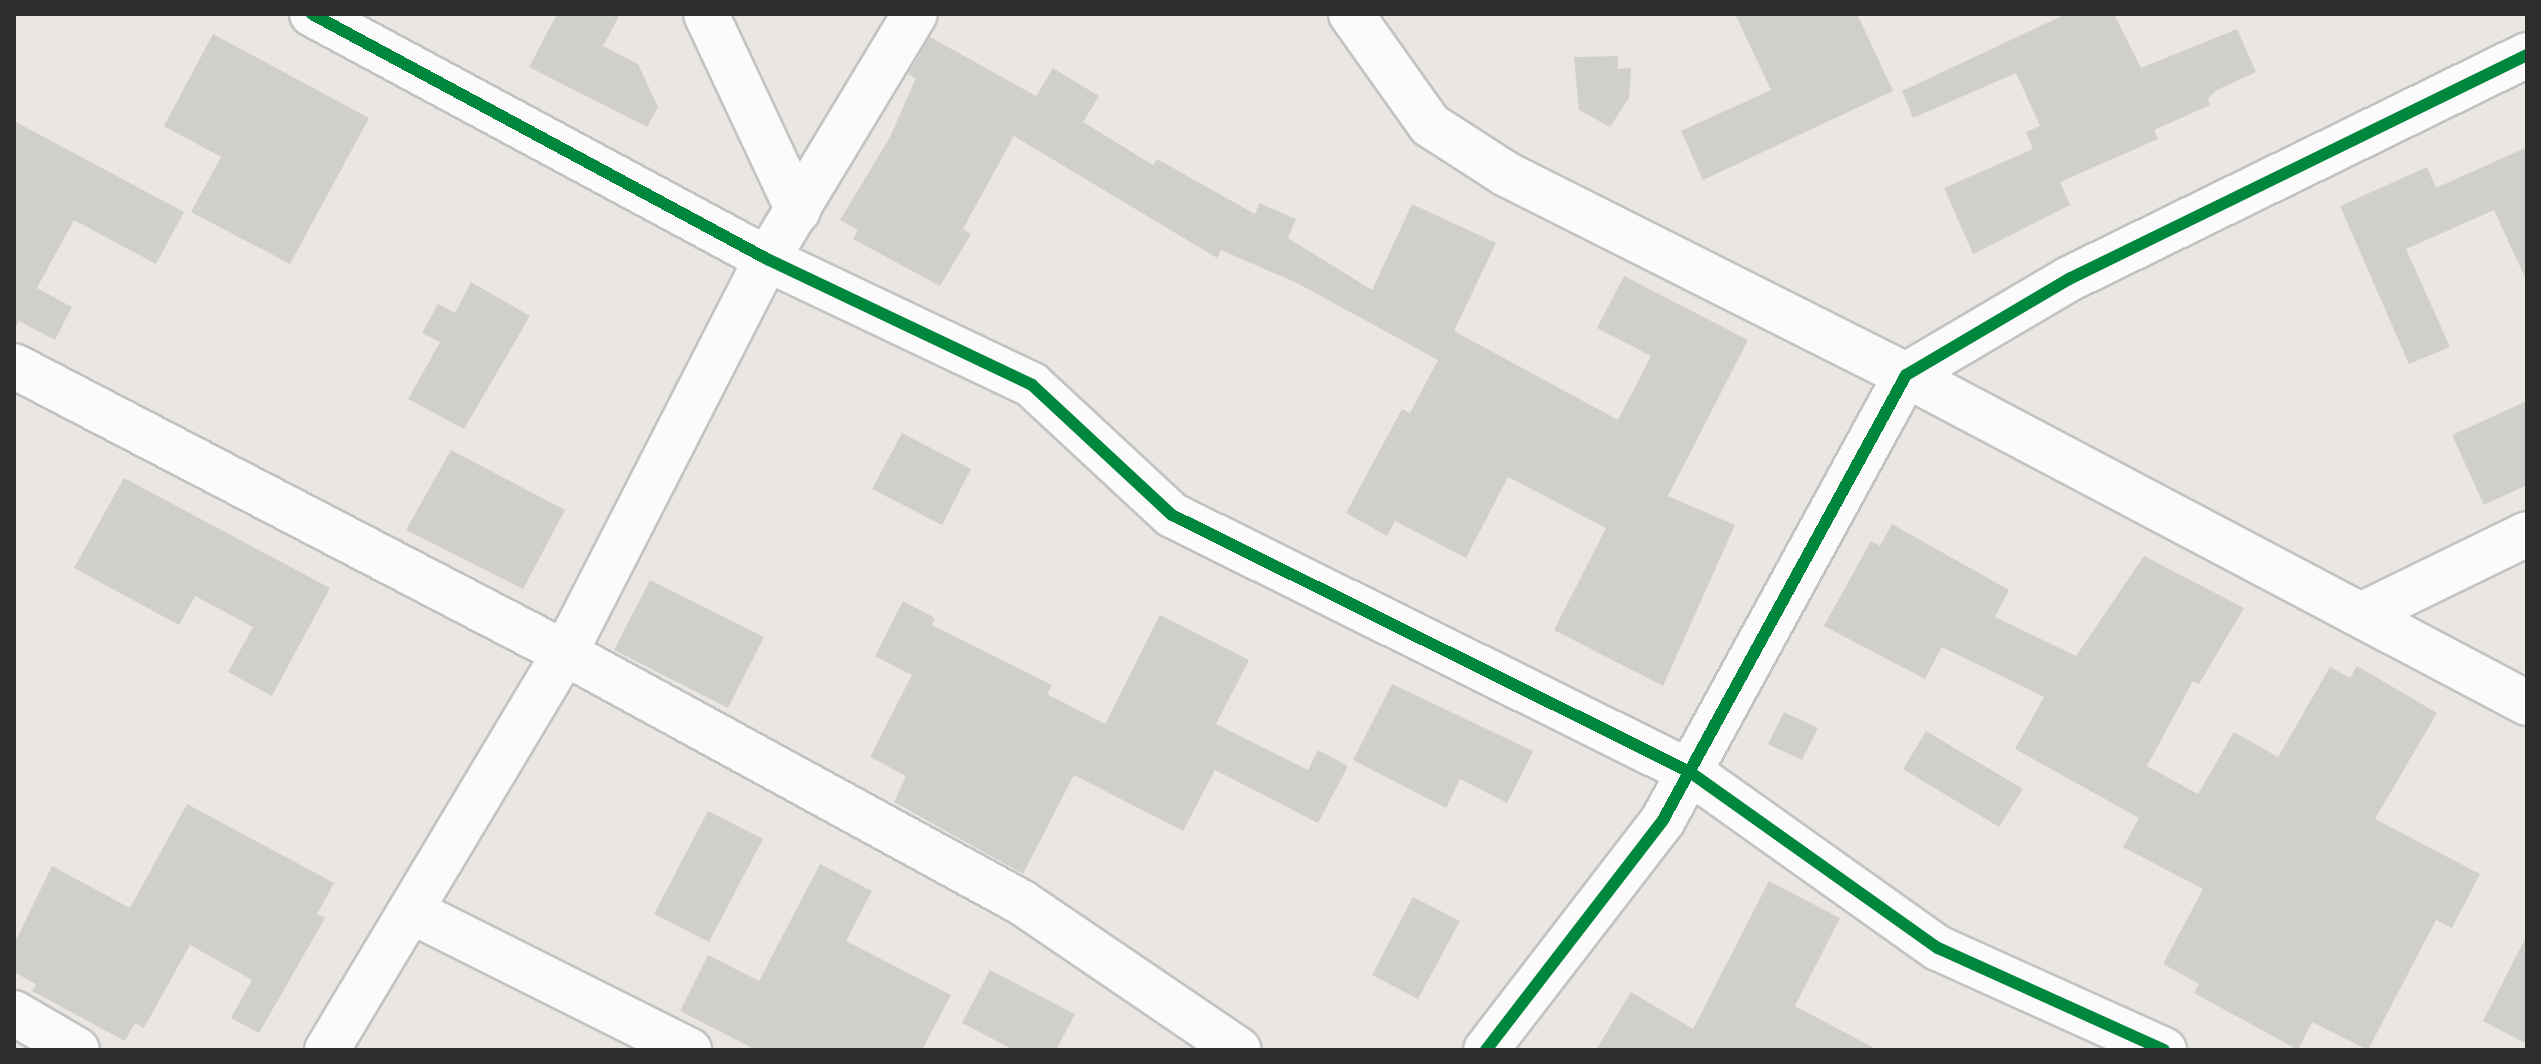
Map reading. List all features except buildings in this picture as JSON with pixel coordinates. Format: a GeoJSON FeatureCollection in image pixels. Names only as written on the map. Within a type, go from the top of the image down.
{"type":"FeatureCollection","features":[{"type":"Feature","properties":{"kind":"street"},"geometry":{"type":"LineString","coordinates":[[312,14],[767,259],[1032,385],[1172,515],[1690,772],[1938,948],[2164,1050]]}},
{"type":"Feature","properties":{"kind":"street"},"geometry":{"type":"LineString","coordinates":[[706,14],[798,210]]}},
{"type":"Feature","properties":{"kind":"street"},"geometry":{"type":"LineString","coordinates":[[327,1050],[413,912],[565,653],[767,259],[915,14]]}},
{"type":"Feature","properties":{"kind":"street"},"geometry":{"type":"LineString","coordinates":[[1367,19],[1430,125],[1506,174],[1906,375],[2527,703]]}},
{"type":"Feature","properties":{"kind":"street"},"geometry":{"type":"LineString","coordinates":[[1486,1050],[1663,820],[1906,375],[2069,279],[2527,55]]}},
{"type":"Feature","properties":{"kind":"street"},"geometry":{"type":"LineString","coordinates":[[14,366],[565,653],[1021,902],[1239,1050]]}},
{"type":"Feature","properties":{"kind":"street"},"geometry":{"type":"LineString","coordinates":[[2363,614],[2527,534]]}},
{"type":"Feature","properties":{"kind":"street"},"geometry":{"type":"LineString","coordinates":[[413,912],[689,1050]]}},
{"type":"Feature","properties":{"kind":"street"},"geometry":{"type":"LineString","coordinates":[[14,1013],[77,1050]]}},
{"type":"Feature","properties":{"kind":"cycle path"},"geometry":{"type":"LineString","coordinates":[[312,14],[767,259],[1032,385],[1172,515],[1690,772],[1938,948],[2164,1050]]}},
{"type":"Feature","properties":{"kind":"cycle path"},"geometry":{"type":"LineString","coordinates":[[1486,1050],[1663,820],[1906,375],[2069,279],[2527,55]]}}]}
